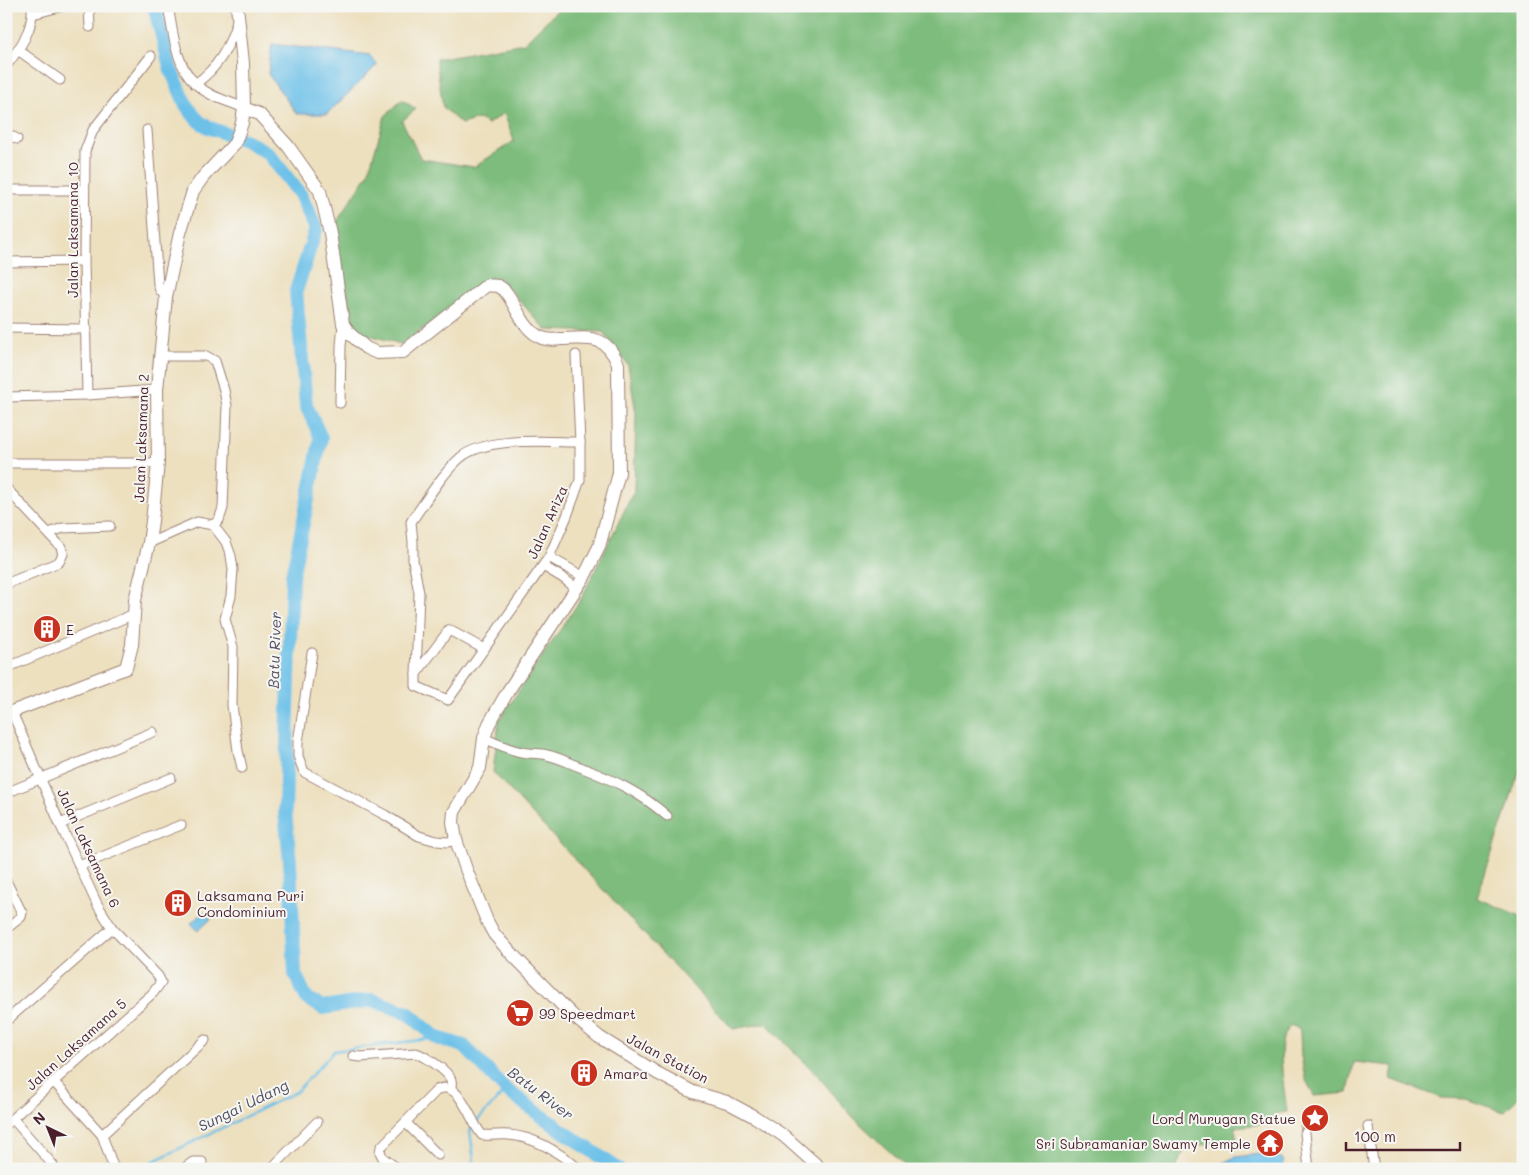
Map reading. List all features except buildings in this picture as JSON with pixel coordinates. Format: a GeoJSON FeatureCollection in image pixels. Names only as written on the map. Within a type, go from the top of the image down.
{"type":"FeatureCollection","features":[{"type":"Feature","properties":{"kind":"street"},"geometry":{"type":"LineString","coordinates":[[6,66],[27,34],[32,10],[63,6]]}},
{"type":"Feature","properties":{"kind":"street"},"geometry":{"type":"LineString","coordinates":[[89,6],[90,27]]}},
{"type":"Feature","properties":{"kind":"street"},"geometry":{"type":"LineString","coordinates":[[168,6],[175,45],[184,68],[195,84],[208,93],[259,114],[288,146],[320,191],[330,233],[343,324],[340,403]]}},
{"type":"Feature","properties":{"kind":"street"},"geometry":{"type":"LineString","coordinates":[[195,84],[207,75],[227,50],[237,13]]}},
{"type":"Feature","properties":{"kind":"street","name":"Jalan Laksamana 2"},"geometry":{"type":"LineString","coordinates":[[9,713],[126,668],[132,645],[135,600],[149,543],[158,463],[157,390],[166,297],[180,233],[193,191],[203,177],[235,144],[242,123],[244,108],[243,63],[237,13]]}},
{"type":"Feature","properties":{"kind":"street"},"geometry":{"type":"LineString","coordinates":[[18,50],[60,80]]}},
{"type":"Feature","properties":{"kind":"street","name":"Jalan Laksamana 10"},"geometry":{"type":"LineString","coordinates":[[87,395],[84,261],[85,151],[93,130],[151,56]]}},
{"type":"Feature","properties":{"kind":"street"},"geometry":{"type":"LineString","coordinates":[[147,130],[158,284],[166,297]]}},
{"type":"Feature","properties":{"kind":"street"},"geometry":{"type":"LineString","coordinates":[[6,133],[17,140]]}},
{"type":"Feature","properties":{"kind":"street"},"geometry":{"type":"LineString","coordinates":[[15,190],[84,190]]}},
{"type":"Feature","properties":{"kind":"street"},"geometry":{"type":"LineString","coordinates":[[6,262],[84,261]]}},
{"type":"Feature","properties":{"kind":"street","name":"Jalan Station"},"geometry":{"type":"LineString","coordinates":[[343,324],[349,333],[366,348],[377,353],[403,352],[487,285],[499,286],[508,295],[523,323],[534,334],[545,339],[598,339],[615,356],[618,364],[618,473],[599,547],[584,577],[508,691],[489,724],[484,738],[480,768],[454,812],[453,822],[456,840],[487,921],[494,934],[572,1015],[599,1037],[657,1073],[693,1092],[727,1102],[755,1117],[784,1136],[821,1169]]}},
{"type":"Feature","properties":{"kind":"street"},"geometry":{"type":"LineString","coordinates":[[6,328],[86,329]]}},
{"type":"Feature","properties":{"kind":"street","name":"Jalan Ariza"},"geometry":{"type":"LineString","coordinates":[[416,674],[416,686],[448,700],[549,557],[568,516],[580,480],[576,355]]}},
{"type":"Feature","properties":{"kind":"street"},"geometry":{"type":"LineString","coordinates":[[160,356],[206,356],[216,361],[227,406],[223,508],[219,520],[213,525]]}},
{"type":"Feature","properties":{"kind":"street"},"geometry":{"type":"LineString","coordinates":[[6,397],[87,395],[157,390]]}},
{"type":"Feature","properties":{"kind":"street"},"geometry":{"type":"LineString","coordinates":[[416,674],[419,593],[413,560],[411,522],[440,481],[460,458],[473,450],[490,444],[580,442]]}},
{"type":"Feature","properties":{"kind":"street"},"geometry":{"type":"LineString","coordinates":[[6,463],[158,463]]}},
{"type":"Feature","properties":{"kind":"street"},"geometry":{"type":"LineString","coordinates":[[6,488],[49,533],[61,547],[63,554],[59,562],[6,584]]}},
{"type":"Feature","properties":{"kind":"street"},"geometry":{"type":"LineString","coordinates":[[149,543],[196,522],[213,525],[226,542],[233,569],[225,619],[232,646],[232,705],[242,768]]}},
{"type":"Feature","properties":{"kind":"street"},"geometry":{"type":"LineString","coordinates":[[49,533],[63,528],[110,526]]}},
{"type":"Feature","properties":{"kind":"street"},"geometry":{"type":"LineString","coordinates":[[549,557],[584,577]]}},
{"type":"Feature","properties":{"kind":"street"},"geometry":{"type":"LineString","coordinates":[[543,566],[576,588]]}},
{"type":"Feature","properties":{"kind":"street"},"geometry":{"type":"LineString","coordinates":[[6,668],[134,614]]}},
{"type":"Feature","properties":{"kind":"street"},"geometry":{"type":"LineString","coordinates":[[416,674],[450,630],[484,649]]}},
{"type":"Feature","properties":{"kind":"street"},"geometry":{"type":"LineString","coordinates":[[312,652],[298,742],[298,756],[304,772],[385,815],[419,836],[437,842],[456,840]]}},
{"type":"Feature","properties":{"kind":"street","name":"Jalan Laksamana 6"},"geometry":{"type":"LineString","coordinates":[[9,713],[42,778],[60,824],[97,904],[112,928],[158,976],[161,982]]}},
{"type":"Feature","properties":{"kind":"street"},"geometry":{"type":"LineString","coordinates":[[6,794],[153,732]]}},
{"type":"Feature","properties":{"kind":"street"},"geometry":{"type":"LineString","coordinates":[[484,738],[526,754],[539,753],[550,755],[607,778],[630,788],[667,816]]}},
{"type":"Feature","properties":{"kind":"street"},"geometry":{"type":"LineString","coordinates":[[60,824],[171,778]]}},
{"type":"Feature","properties":{"kind":"street"},"geometry":{"type":"LineString","coordinates":[[79,866],[181,825]]}},
{"type":"Feature","properties":{"kind":"street"},"geometry":{"type":"LineString","coordinates":[[6,881],[22,913],[21,917],[6,929]]}},
{"type":"Feature","properties":{"kind":"street"},"geometry":{"type":"LineString","coordinates":[[6,1021],[112,928]]}},
{"type":"Feature","properties":{"kind":"street","name":"Jalan Laksamana 5"},"geometry":{"type":"LineString","coordinates":[[9,1122],[153,993],[161,982]]}},
{"type":"Feature","properties":{"kind":"street"},"geometry":{"type":"LineString","coordinates":[[102,1135],[205,1040]]}},
{"type":"Feature","properties":{"kind":"street"},"geometry":{"type":"LineString","coordinates":[[353,1056],[423,1055],[449,1076],[452,1081],[451,1088]]}},
{"type":"Feature","properties":{"kind":"street"},"geometry":{"type":"LineString","coordinates":[[54,1082],[102,1135],[114,1169]]}},
{"type":"Feature","properties":{"kind":"street"},"geometry":{"type":"LineString","coordinates":[[398,1169],[383,1158],[380,1152],[381,1147],[437,1090],[445,1087],[451,1088],[464,1102],[480,1132],[484,1135],[510,1134],[530,1139],[552,1149],[579,1169]]}},
{"type":"Feature","properties":{"kind":"street"},"geometry":{"type":"LineString","coordinates":[[9,1122],[53,1165]]}},
{"type":"Feature","properties":{"kind":"street"},"geometry":{"type":"LineString","coordinates":[[271,1169],[317,1122]]}},
{"type":"Feature","properties":{"kind":"street"},"geometry":{"type":"LineString","coordinates":[[406,1123],[438,1155]]}},
{"type":"Feature","properties":{"kind":"street"},"geometry":{"type":"LineString","coordinates":[[1368,1126],[1374,1169]]}},
{"type":"Feature","properties":{"kind":"street"},"geometry":{"type":"LineString","coordinates":[[1305,1133],[1309,1169]]}},
{"type":"Feature","properties":{"kind":"street"},"geometry":{"type":"LineString","coordinates":[[183,1169],[193,1162],[202,1162]]}},
{"type":"Feature","properties":{"kind":"green space"},"geometry":{"type":"Polygon","coordinates":[[[562,6],[1523,6],[1523,760],[1477,898],[1523,917],[1523,1093],[1504,1112],[1466,1099],[1442,1098],[1391,1079],[1393,1066],[1354,1062],[1348,1093],[1314,1096],[1305,1078],[1301,1056],[1300,1032],[1299,1029],[1291,1025],[1283,1036],[1281,1054],[1287,1112],[1273,1114],[1273,1123],[1235,1127],[1237,1144],[1187,1145],[1175,1169],[908,1169],[853,1117],[817,1075],[766,1023],[733,1029],[493,772],[499,720],[581,599],[634,491],[636,413],[628,365],[603,332],[546,330],[498,277],[401,344],[355,331],[334,226],[368,174],[385,116],[402,100],[416,109],[402,121],[421,159],[474,167],[514,141],[504,113],[488,124],[479,119],[461,124],[443,107],[436,59],[524,43],[562,6]]]}},
{"type":"Feature","properties":{"kind":"water"},"geometry":{"type":"Polygon","coordinates":[[[272,44],[370,56],[377,65],[327,114],[297,114],[268,74],[272,44]]]}},
{"type":"Feature","properties":{"kind":"water"},"geometry":{"type":"Polygon","coordinates":[[[204,912],[211,919],[198,931],[191,923],[204,912]]]}},
{"type":"Feature","properties":{"kind":"water"},"geometry":{"type":"Polygon","coordinates":[[[1269,1153],[1283,1159],[1284,1169],[1215,1169],[1215,1167],[1235,1157],[1269,1153]]]}},
{"type":"Feature","properties":{"kind":"waterway","name":"Batu River"},"geometry":{"type":"LineString","coordinates":[[154,6],[171,70],[186,105],[200,122],[210,128],[247,141],[268,153],[300,194],[316,229],[296,291],[306,405],[321,438],[292,576],[285,812],[290,861],[295,974],[307,999],[323,1008],[372,1000],[408,1013],[437,1038],[464,1046],[506,1090],[618,1169]]}},
{"type":"Feature","properties":{"kind":"waterway","name":"Sungai Udang"},"geometry":{"type":"LineString","coordinates":[[137,1169],[296,1092],[334,1051],[437,1038]]}},
{"type":"Feature","properties":{"kind":"waterway"},"geometry":{"type":"LineString","coordinates":[[476,1122],[506,1090]]}},
{"type":"Feature","properties":{"kind":"waterway"},"geometry":{"type":"LineString","coordinates":[[468,1169],[474,1160],[470,1131],[473,1126]]}},
{"type":"Feature","properties":{"kind":"tunnel"},"geometry":{"type":"LineString","coordinates":[[1304,1124],[1305,1133]]}},
{"type":"Feature","properties":{"kind":"place","name":"E"},"geometry":{"type":"Point","coordinates":[47,629]}},
{"type":"Feature","properties":{"kind":"place","name":"Laksamana Puri Condominium"},"geometry":{"type":"Point","coordinates":[178,903]}},
{"type":"Feature","properties":{"kind":"place","name":"99 Speedmart"},"geometry":{"type":"Point","coordinates":[520,1013]}},
{"type":"Feature","properties":{"kind":"place","name":"Amara"},"geometry":{"type":"Point","coordinates":[584,1073]}},
{"type":"Feature","properties":{"kind":"place","name":"Lord Murugan Statue"},"geometry":{"type":"Point","coordinates":[1315,1118]}},
{"type":"Feature","properties":{"kind":"place","name":"Sri Subramaniar Swamy Temple"},"geometry":{"type":"Point","coordinates":[1270,1143]}}]}
